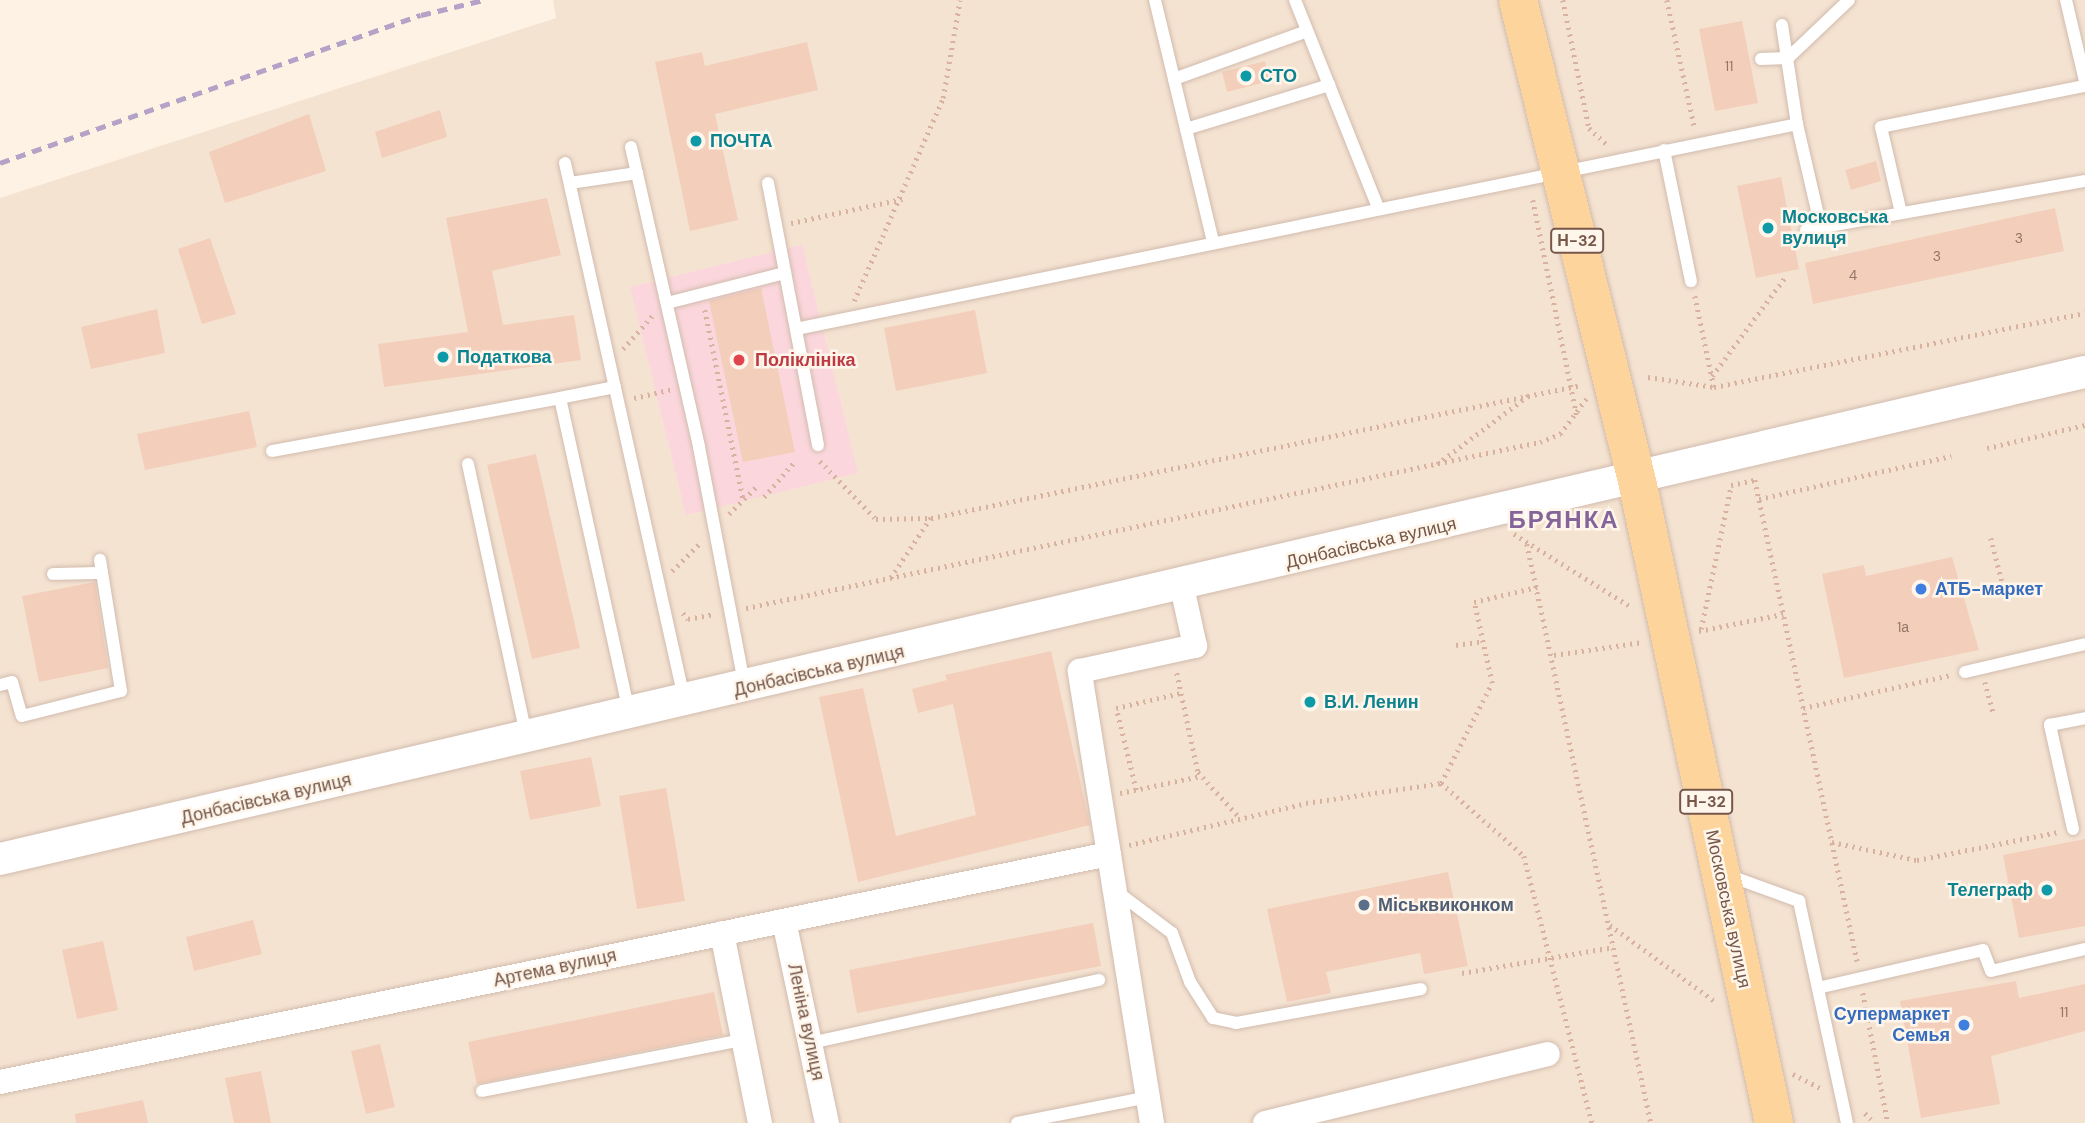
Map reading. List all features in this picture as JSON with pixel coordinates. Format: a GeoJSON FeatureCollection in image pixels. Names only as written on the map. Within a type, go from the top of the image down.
{"type":"FeatureCollection","features":[{"type":"Feature","properties":{"kind":"main road","name":"Московська вулиця"},"geometry":{"type":"LineString","coordinates":[[1518,0],[1545,178],[1637,481],[1774,1123]]}},
{"type":"Feature","properties":{"kind":"street","name":"Донбасівська вулиця"},"geometry":{"type":"LineString","coordinates":[[0,859],[1637,481],[2085,372]]}},
{"type":"Feature","properties":{"kind":"street"},"geometry":{"type":"LineString","coordinates":[[1152,1123],[1115,891],[1117,850],[1080,671],[1195,646],[1182,587]]}},
{"type":"Feature","properties":{"kind":"street","name":"Артема вулиця"},"geometry":{"type":"LineString","coordinates":[[0,1082],[1117,850]]}},
{"type":"Feature","properties":{"kind":"street","name":"Леніна вулиця"},"geometry":{"type":"LineString","coordinates":[[784,921],[827,1123]]}},
{"type":"Feature","properties":{"kind":"street"},"geometry":{"type":"LineString","coordinates":[[722,933],[760,1123]]}},
{"type":"Feature","properties":{"kind":"street"},"geometry":{"type":"LineString","coordinates":[[1265,1123],[1548,1054]]}},
{"type":"Feature","properties":{"kind":"lane"},"geometry":{"type":"LineString","coordinates":[[1154,0],[1213,242]]}},
{"type":"Feature","properties":{"kind":"lane"},"geometry":{"type":"LineString","coordinates":[[1295,0],[1378,208]]}},
{"type":"Feature","properties":{"kind":"lane"},"geometry":{"type":"LineString","coordinates":[[1761,59],[1787,58],[1849,0]]}},
{"type":"Feature","properties":{"kind":"lane"},"geometry":{"type":"LineString","coordinates":[[1901,213],[1881,127],[2085,84],[2066,0]]}},
{"type":"Feature","properties":{"kind":"lane"},"geometry":{"type":"LineString","coordinates":[[1782,25],[1797,124],[1821,228]]}},
{"type":"Feature","properties":{"kind":"lane"},"geometry":{"type":"LineString","coordinates":[[1174,79],[1307,31]]}},
{"type":"Feature","properties":{"kind":"lane"},"geometry":{"type":"LineString","coordinates":[[1186,129],[1329,85]]}},
{"type":"Feature","properties":{"kind":"lane"},"geometry":{"type":"LineString","coordinates":[[796,329],[1378,208],[1545,178],[1664,150],[1797,124]]}},
{"type":"Feature","properties":{"kind":"lane"},"geometry":{"type":"LineString","coordinates":[[631,147],[662,307],[745,688]]}},
{"type":"Feature","properties":{"kind":"lane"},"geometry":{"type":"LineString","coordinates":[[1664,150],[1691,281]]}},
{"type":"Feature","properties":{"kind":"lane"},"geometry":{"type":"LineString","coordinates":[[565,163],[685,702]]}},
{"type":"Feature","properties":{"kind":"lane"},"geometry":{"type":"LineString","coordinates":[[570,183],[637,173]]}},
{"type":"Feature","properties":{"kind":"lane"},"geometry":{"type":"LineString","coordinates":[[1806,230],[2085,181]]}},
{"type":"Feature","properties":{"kind":"lane"},"geometry":{"type":"LineString","coordinates":[[768,183],[816,450]]}},
{"type":"Feature","properties":{"kind":"lane"},"geometry":{"type":"LineString","coordinates":[[662,307],[785,273]]}},
{"type":"Feature","properties":{"kind":"lane"},"geometry":{"type":"LineString","coordinates":[[272,451],[615,387]]}},
{"type":"Feature","properties":{"kind":"lane"},"geometry":{"type":"LineString","coordinates":[[560,398],[629,715]]}},
{"type":"Feature","properties":{"kind":"lane"},"geometry":{"type":"LineString","coordinates":[[468,464],[527,739]]}},
{"type":"Feature","properties":{"kind":"lane"},"geometry":{"type":"LineString","coordinates":[[0,685],[12,682],[22,716],[121,691],[101,567],[52,574]]}},
{"type":"Feature","properties":{"kind":"lane"},"geometry":{"type":"LineString","coordinates":[[1965,672],[2085,644]]}},
{"type":"Feature","properties":{"kind":"lane"},"geometry":{"type":"LineString","coordinates":[[2073,829],[2050,724],[2085,718]]}},
{"type":"Feature","properties":{"kind":"lane"},"geometry":{"type":"LineString","coordinates":[[1721,873],[1800,901],[1822,987],[1847,1123]]}},
{"type":"Feature","properties":{"kind":"lane"},"geometry":{"type":"LineString","coordinates":[[1115,891],[1172,933],[1190,982],[1213,1018],[1236,1023],[1420,989]]}},
{"type":"Feature","properties":{"kind":"lane"},"geometry":{"type":"LineString","coordinates":[[1822,987],[1983,950],[1991,971],[2085,949]]}},
{"type":"Feature","properties":{"kind":"lane"},"geometry":{"type":"LineString","coordinates":[[810,1043],[1099,980]]}},
{"type":"Feature","properties":{"kind":"lane"},"geometry":{"type":"LineString","coordinates":[[482,1091],[743,1040]]}},
{"type":"Feature","properties":{"kind":"lane"},"geometry":{"type":"LineString","coordinates":[[1017,1123],[1148,1097]]}},
{"type":"Feature","properties":{"kind":"path"},"geometry":{"type":"LineString","coordinates":[[846,319],[903,199],[943,99],[960,0]]}},
{"type":"Feature","properties":{"kind":"path"},"geometry":{"type":"LineString","coordinates":[[1563,0],[1588,128],[1599,143],[1617,149]]}},
{"type":"Feature","properties":{"kind":"path"},"geometry":{"type":"LineString","coordinates":[[1667,0],[1698,144]]}},
{"type":"Feature","properties":{"kind":"path"},"geometry":{"type":"LineString","coordinates":[[1545,178],[1577,416]]}},
{"type":"Feature","properties":{"kind":"path"},"geometry":{"type":"LineString","coordinates":[[776,226],[903,199]]}},
{"type":"Feature","properties":{"kind":"path"},"geometry":{"type":"LineString","coordinates":[[1712,376],[1786,276]]}},
{"type":"Feature","properties":{"kind":"path"},"geometry":{"type":"LineString","coordinates":[[621,352],[662,307]]}},
{"type":"Feature","properties":{"kind":"path"},"geometry":{"type":"LineString","coordinates":[[705,310],[743,500]]}},
{"type":"Feature","properties":{"kind":"path"},"geometry":{"type":"LineString","coordinates":[[1648,377],[1714,387],[2085,313]]}},
{"type":"Feature","properties":{"kind":"path"},"geometry":{"type":"LineString","coordinates":[[816,450],[876,519],[931,518],[1590,384]]}},
{"type":"Feature","properties":{"kind":"path"},"geometry":{"type":"LineString","coordinates":[[633,398],[673,390]]}},
{"type":"Feature","properties":{"kind":"path"},"geometry":{"type":"LineString","coordinates":[[742,609],[889,581],[1540,442],[1577,416],[1591,391]]}},
{"type":"Feature","properties":{"kind":"path"},"geometry":{"type":"LineString","coordinates":[[1433,466],[1529,396]]}},
{"type":"Feature","properties":{"kind":"path"},"geometry":{"type":"LineString","coordinates":[[1987,448],[2085,425]]}},
{"type":"Feature","properties":{"kind":"path"},"geometry":{"type":"LineString","coordinates":[[1759,499],[1951,456]]}},
{"type":"Feature","properties":{"kind":"path"},"geometry":{"type":"LineString","coordinates":[[764,498],[795,461]]}},
{"type":"Feature","properties":{"kind":"path"},"geometry":{"type":"LineString","coordinates":[[1783,614],[1698,632],[1731,485],[1755,480],[1861,978],[1888,1123]]}},
{"type":"Feature","properties":{"kind":"path"},"geometry":{"type":"LineString","coordinates":[[889,581],[931,518]]}},
{"type":"Feature","properties":{"kind":"path"},"geometry":{"type":"LineString","coordinates":[[1498,531],[1561,559],[1640,613]]}},
{"type":"Feature","properties":{"kind":"path"},"geometry":{"type":"LineString","coordinates":[[1991,538],[2007,601]]}},
{"type":"Feature","properties":{"kind":"path"},"geometry":{"type":"LineString","coordinates":[[1526,543],[1554,655],[1651,1123]]}},
{"type":"Feature","properties":{"kind":"path"},"geometry":{"type":"LineString","coordinates":[[1441,783],[1492,683],[1474,602],[1537,587]]}},
{"type":"Feature","properties":{"kind":"path"},"geometry":{"type":"LineString","coordinates":[[688,619],[729,611]]}},
{"type":"Feature","properties":{"kind":"path"},"geometry":{"type":"LineString","coordinates":[[1647,634],[1651,645]]}},
{"type":"Feature","properties":{"kind":"path"},"geometry":{"type":"LineString","coordinates":[[1456,645],[1483,641]]}},
{"type":"Feature","properties":{"kind":"path"},"geometry":{"type":"LineString","coordinates":[[1554,655],[1644,642]]}},
{"type":"Feature","properties":{"kind":"path"},"geometry":{"type":"LineString","coordinates":[[1982,669],[1993,712]]}},
{"type":"Feature","properties":{"kind":"path"},"geometry":{"type":"LineString","coordinates":[[1803,708],[1965,672]]}},
{"type":"Feature","properties":{"kind":"path"},"geometry":{"type":"LineString","coordinates":[[1177,673],[1202,776],[1240,818]]}},
{"type":"Feature","properties":{"kind":"path"},"geometry":{"type":"LineString","coordinates":[[1136,790],[1116,708],[1181,693]]}},
{"type":"Feature","properties":{"kind":"path"},"geometry":{"type":"LineString","coordinates":[[1112,794],[1202,776]]}},
{"type":"Feature","properties":{"kind":"path"},"geometry":{"type":"LineString","coordinates":[[1117,850],[1240,818],[1441,783]]}},
{"type":"Feature","properties":{"kind":"path"},"geometry":{"type":"LineString","coordinates":[[1441,783],[1524,856],[1592,1123]]}},
{"type":"Feature","properties":{"kind":"path"},"geometry":{"type":"LineString","coordinates":[[1832,842],[1917,860],[2073,829]]}},
{"type":"Feature","properties":{"kind":"path"},"geometry":{"type":"LineString","coordinates":[[1610,925],[1720,1004]]}},
{"type":"Feature","properties":{"kind":"path"},"geometry":{"type":"LineString","coordinates":[[1462,973],[1614,947]]}},
{"type":"Feature","properties":{"kind":"path"},"geometry":{"type":"LineString","coordinates":[[1789,1073],[1843,1099]]}},
{"type":"Feature","properties":{"kind":"path"},"geometry":{"type":"LineString","coordinates":[[1865,1113],[1875,1123]]}},
{"type":"Feature","properties":{"kind":"shaded area"},"geometry":{"type":"Polygon","coordinates":[[[553,0],[2085,0],[2085,1123],[0,1123],[0,198],[556,18],[553,0]]]}},
{"type":"Feature","properties":{"kind":"shaded area","name":"Поліклініка"},"geometry":{"type":"Polygon","coordinates":[[[802,245],[858,473],[686,515],[630,287],[802,245]]]}},
{"type":"Feature","properties":{"kind":"building"},"geometry":{"type":"Polygon","coordinates":[[[1742,21],[1758,103],[1715,111],[1699,29],[1742,21]]]}},
{"type":"Feature","properties":{"kind":"building","name":"ПОЧТА"},"geometry":{"type":"Polygon","coordinates":[[[807,42],[818,90],[715,114],[738,220],[690,231],[655,62],[702,52],[705,66],[807,42]]]}},
{"type":"Feature","properties":{"kind":"building","name":"СТО"},"geometry":{"type":"Polygon","coordinates":[[[1265,61],[1270,81],[1227,92],[1222,72],[1265,61]]]}},
{"type":"Feature","properties":{"kind":"building"},"geometry":{"type":"Polygon","coordinates":[[[440,110],[447,137],[382,158],[375,132],[440,110]]]}},
{"type":"Feature","properties":{"kind":"building"},"geometry":{"type":"Polygon","coordinates":[[[309,114],[326,171],[225,203],[209,152],[309,114]]]}},
{"type":"Feature","properties":{"kind":"building"},"geometry":{"type":"Polygon","coordinates":[[[1876,161],[1881,181],[1851,190],[1845,170],[1876,161]]]}},
{"type":"Feature","properties":{"kind":"building","name":"Московська вулиця"},"geometry":{"type":"Polygon","coordinates":[[[1781,177],[1799,269],[1756,278],[1737,186],[1781,177]]]}},
{"type":"Feature","properties":{"kind":"building"},"geometry":{"type":"Polygon","coordinates":[[[547,198],[561,255],[492,271],[503,325],[574,315],[581,360],[384,387],[378,344],[468,332],[446,218],[547,198]]]}},
{"type":"Feature","properties":{"kind":"building"},"geometry":{"type":"Polygon","coordinates":[[[2055,208],[2064,251],[1813,304],[1805,263],[2055,208]]]}},
{"type":"Feature","properties":{"kind":"building"},"geometry":{"type":"Polygon","coordinates":[[[210,238],[236,314],[202,324],[178,249],[210,238]]]}},
{"type":"Feature","properties":{"kind":"building"},"geometry":{"type":"Polygon","coordinates":[[[761,288],[795,452],[743,462],[709,301],[761,288]]]}},
{"type":"Feature","properties":{"kind":"building"},"geometry":{"type":"Polygon","coordinates":[[[157,309],[165,353],[91,369],[81,327],[157,309]]]}},
{"type":"Feature","properties":{"kind":"building"},"geometry":{"type":"Polygon","coordinates":[[[975,310],[987,373],[896,391],[884,328],[975,310]]]}},
{"type":"Feature","properties":{"kind":"building"},"geometry":{"type":"Polygon","coordinates":[[[249,411],[257,447],[145,470],[137,434],[249,411]]]}},
{"type":"Feature","properties":{"kind":"building"},"geometry":{"type":"Polygon","coordinates":[[[536,454],[580,648],[532,659],[487,465],[536,454]]]}},
{"type":"Feature","properties":{"kind":"building"},"geometry":{"type":"Polygon","coordinates":[[[1952,557],[1979,650],[1844,678],[1822,574],[1864,565],[1866,576],[1952,557]]]}},
{"type":"Feature","properties":{"kind":"building"},"geometry":{"type":"Polygon","coordinates":[[[95,582],[108,668],[39,682],[22,596],[95,582]]]}},
{"type":"Feature","properties":{"kind":"building"},"geometry":{"type":"Polygon","coordinates":[[[1051,651],[1090,825],[858,882],[819,697],[863,688],[896,836],[976,815],[953,704],[918,713],[912,689],[947,680],[945,675],[1051,651]]]}},
{"type":"Feature","properties":{"kind":"building"},"geometry":{"type":"Polygon","coordinates":[[[591,757],[601,806],[530,820],[520,771],[591,757]]]}},
{"type":"Feature","properties":{"kind":"building"},"geometry":{"type":"Polygon","coordinates":[[[666,788],[685,901],[637,909],[619,796],[666,788]]]}},
{"type":"Feature","properties":{"kind":"building","name":"Телеграф"},"geometry":{"type":"Polygon","coordinates":[[[2085,839],[2085,926],[2019,938],[2003,855],[2085,839]]]}},
{"type":"Feature","properties":{"kind":"building"},"geometry":{"type":"Polygon","coordinates":[[[1448,872],[1468,966],[1424,974],[1420,953],[1326,972],[1331,993],[1287,1002],[1267,909],[1448,872]]]}},
{"type":"Feature","properties":{"kind":"building"},"geometry":{"type":"Polygon","coordinates":[[[253,920],[262,954],[194,971],[186,937],[253,920]]]}},
{"type":"Feature","properties":{"kind":"building"},"geometry":{"type":"Polygon","coordinates":[[[1093,923],[1101,966],[857,1013],[849,970],[1093,923]]]}},
{"type":"Feature","properties":{"kind":"building"},"geometry":{"type":"Polygon","coordinates":[[[103,941],[118,1010],[77,1019],[62,950],[103,941]]]}},
{"type":"Feature","properties":{"kind":"building","name":"Супермаркет Семья"},"geometry":{"type":"Polygon","coordinates":[[[2016,981],[2019,998],[2085,984],[2085,1031],[1991,1056],[2000,1104],[1921,1118],[1900,1001],[2016,981]]]}},
{"type":"Feature","properties":{"kind":"building"},"geometry":{"type":"Polygon","coordinates":[[[714,992],[723,1035],[477,1084],[468,1042],[714,992]]]}},
{"type":"Feature","properties":{"kind":"building"},"geometry":{"type":"Polygon","coordinates":[[[380,1044],[395,1107],[366,1114],[351,1051],[380,1044]]]}},
{"type":"Feature","properties":{"kind":"building"},"geometry":{"type":"Polygon","coordinates":[[[261,1071],[271,1123],[234,1123],[225,1078],[261,1071]]]}},
{"type":"Feature","properties":{"kind":"building"},"geometry":{"type":"Polygon","coordinates":[[[143,1100],[148,1123],[76,1123],[75,1114],[143,1100]]]}},
{"type":"Feature","properties":{"kind":"railway"},"geometry":{"type":"LineString","coordinates":[[0,163],[421,15],[483,0]]}},
{"type":"Feature","properties":{"kind":"place","name":"СТО"},"geometry":{"type":"Point","coordinates":[1246,76]}},
{"type":"Feature","properties":{"kind":"place","name":"ПОЧТА"},"geometry":{"type":"Point","coordinates":[696,141]}},
{"type":"Feature","properties":{"kind":"place","name":"Московська вулиця"},"geometry":{"type":"Point","coordinates":[1768,228]}},
{"type":"Feature","properties":{"kind":"place","name":"Податкова"},"geometry":{"type":"Point","coordinates":[443,357]}},
{"type":"Feature","properties":{"kind":"place","name":"Поліклініка"},"geometry":{"type":"Point","coordinates":[739,360]}},
{"type":"Feature","properties":{"kind":"place","name":"АТБ-маркет"},"geometry":{"type":"Point","coordinates":[1921,589]}},
{"type":"Feature","properties":{"kind":"place","name":"В.И. Ленин"},"geometry":{"type":"Point","coordinates":[1310,702]}},
{"type":"Feature","properties":{"kind":"place","name":"Телеграф"},"geometry":{"type":"Point","coordinates":[2047,890]}},
{"type":"Feature","properties":{"kind":"place","name":"Міськвиконком"},"geometry":{"type":"Point","coordinates":[1364,905]}},
{"type":"Feature","properties":{"kind":"place","name":"Супермаркет Семья"},"geometry":{"type":"Point","coordinates":[1964,1025]}},
{"type":"Feature","properties":{"kind":"district","name":"БРЯНКА"},"geometry":{"type":"Point","coordinates":[1564,520]}}]}
